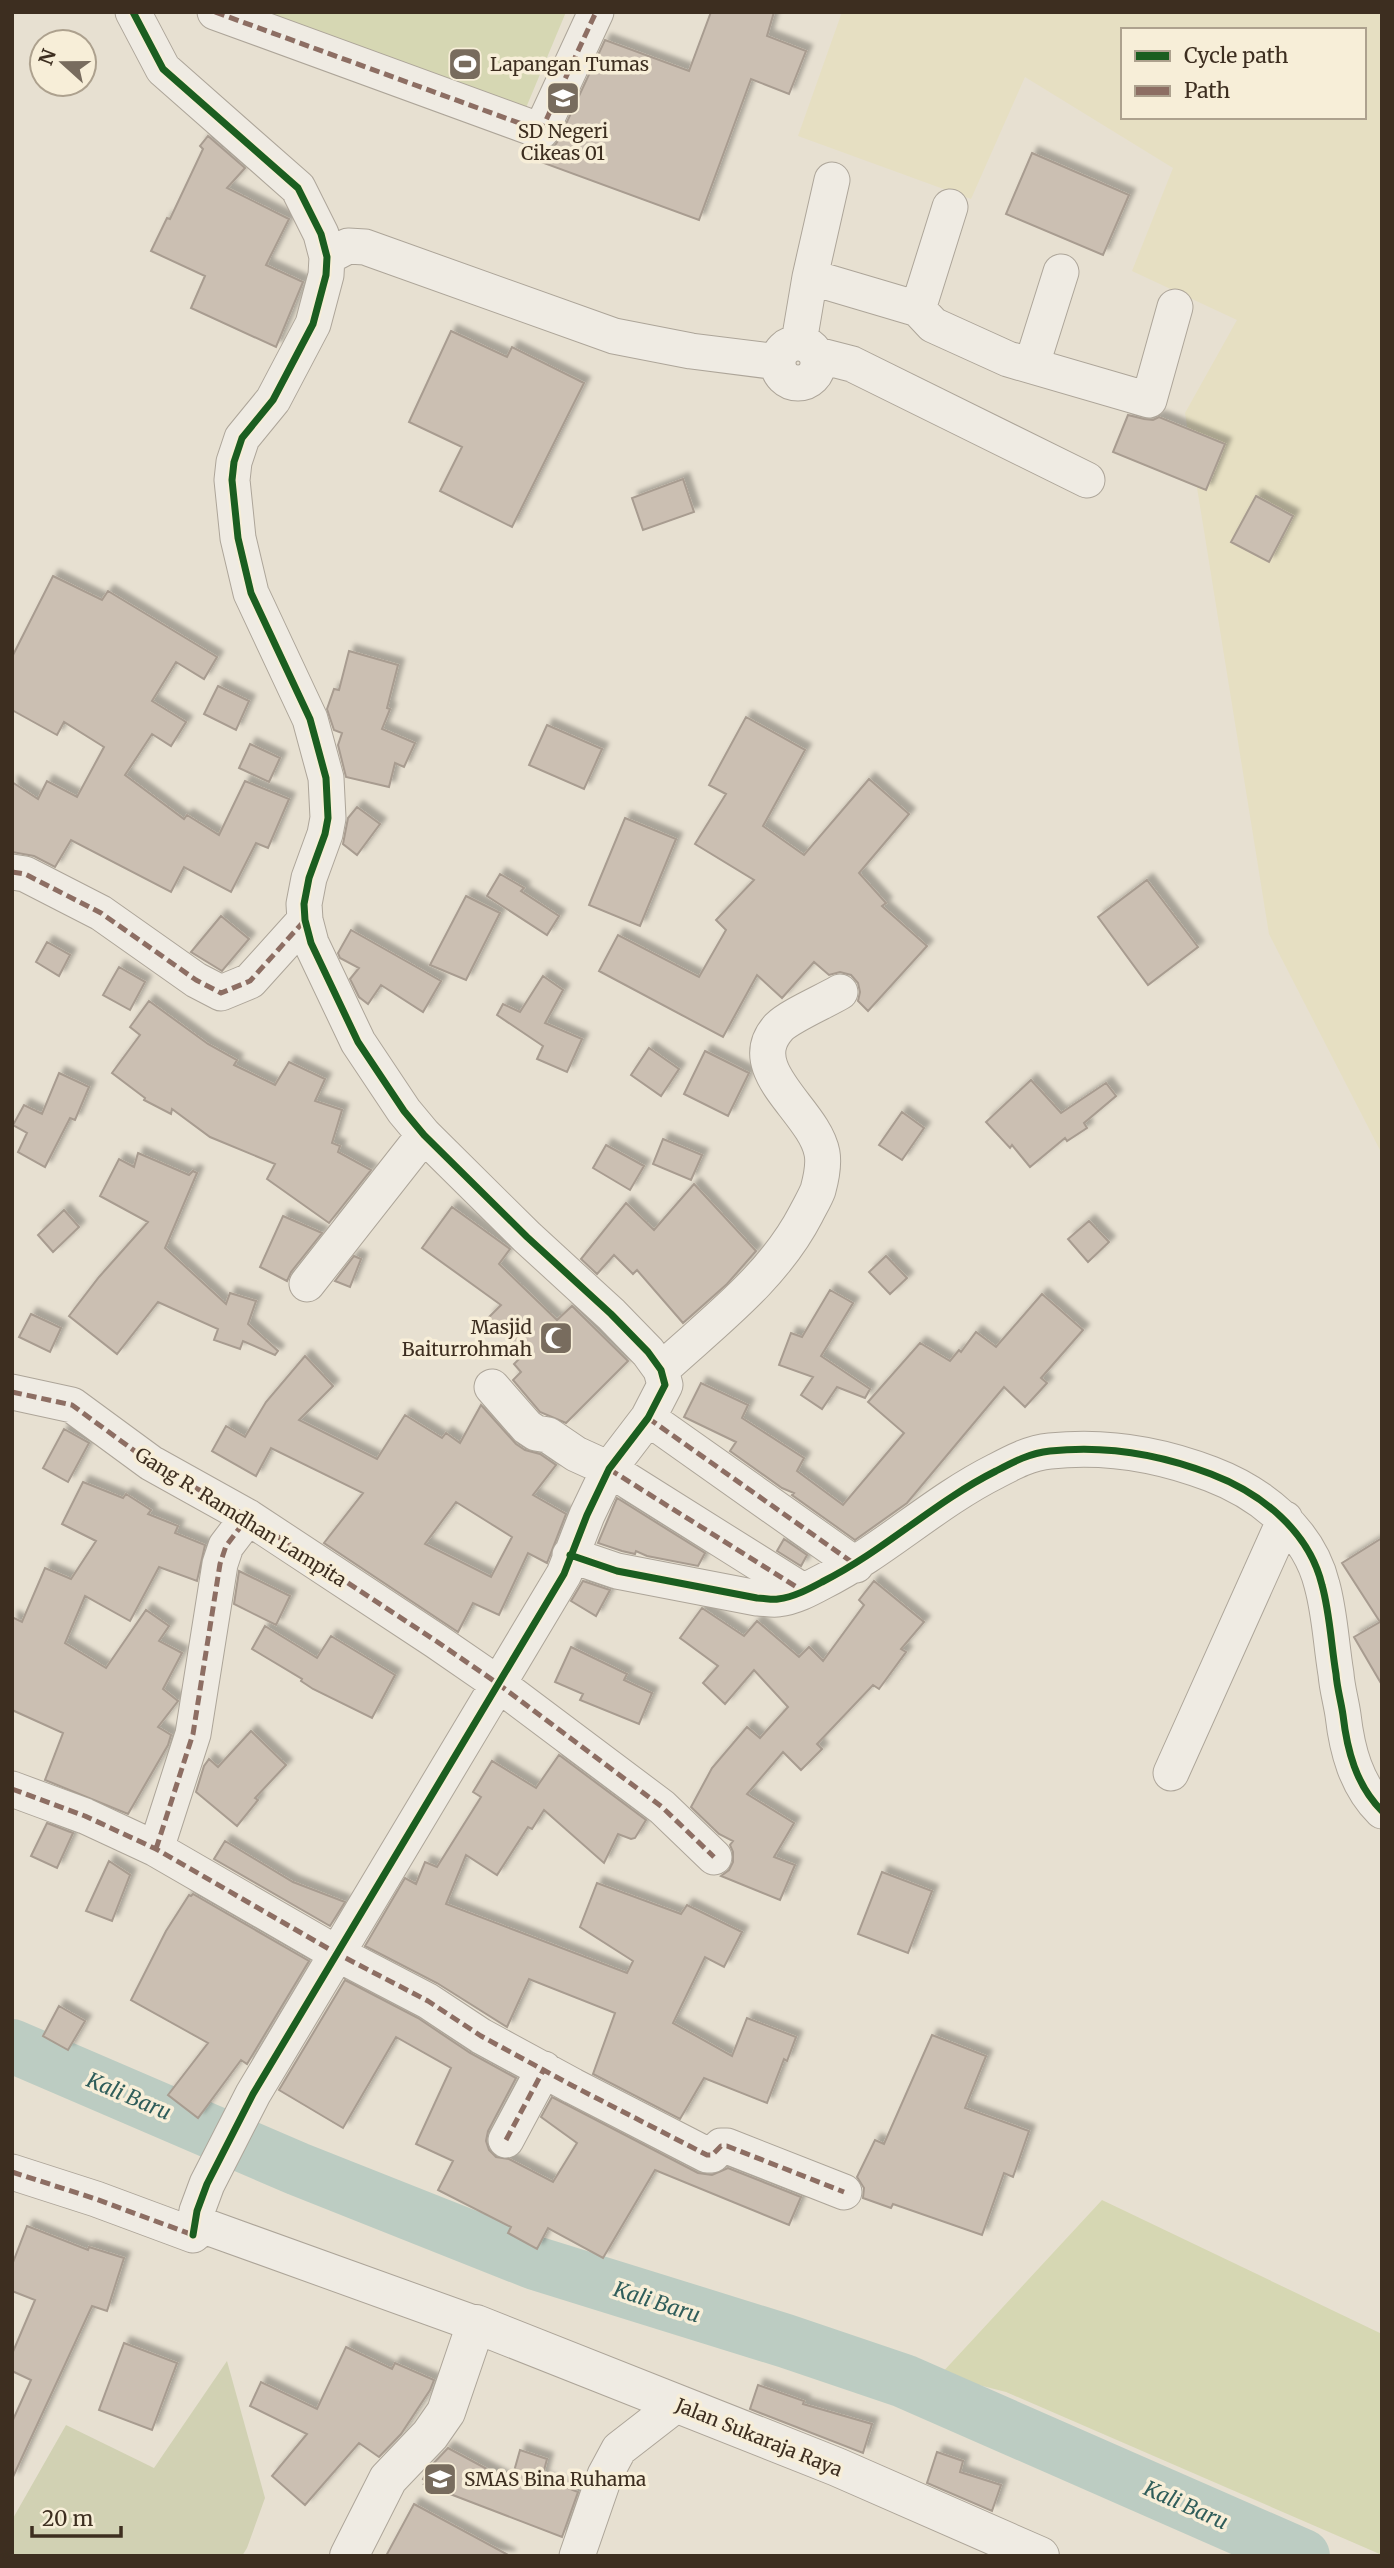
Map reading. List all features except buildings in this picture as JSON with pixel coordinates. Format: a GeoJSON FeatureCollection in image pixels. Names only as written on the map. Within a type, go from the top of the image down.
{"type":"FeatureCollection","features":[{"type":"Feature","properties":{"kind":"street"},"geometry":{"type":"LineString","coordinates":[[133,12],[163,69],[298,188],[321,234],[327,257],[326,275],[313,324],[273,400],[242,439],[234,462],[232,480],[238,538],[251,593],[310,719],[326,778],[328,818],[309,878],[304,904],[311,943],[358,1042],[404,1111],[424,1135],[527,1237],[648,1352],[662,1370],[665,1385],[648,1418],[609,1469],[564,1574],[253,2094],[207,2184],[197,2211],[193,2235]]}},
{"type":"Feature","properties":{"kind":"street"},"geometry":{"type":"LineString","coordinates":[[215,12],[541,131],[596,12]]}},
{"type":"Feature","properties":{"kind":"street"},"geometry":{"type":"LineString","coordinates":[[798,353],[810,277],[832,180]]}},
{"type":"Feature","properties":{"kind":"street"},"geometry":{"type":"LineString","coordinates":[[918,309],[950,207]]}},
{"type":"Feature","properties":{"kind":"street"},"geometry":{"type":"LineString","coordinates":[[327,257],[348,246],[365,247],[614,336],[691,351],[798,353],[852,364],[1087,480]]}},
{"type":"Feature","properties":{"kind":"street"},"geometry":{"type":"LineString","coordinates":[[1032,364],[1061,272]]}},
{"type":"Feature","properties":{"kind":"street"},"geometry":{"type":"LineString","coordinates":[[810,277],[918,309],[933,325],[1008,359],[1149,400],[1175,307]]}},
{"type":"Feature","properties":{"kind":"street"},"geometry":{"type":"LineString","coordinates":[[12,872],[25,874],[93,908],[196,980],[222,993],[250,981],[305,920]]}},
{"type":"Feature","properties":{"kind":"street"},"geometry":{"type":"LineString","coordinates":[[662,1370],[766,1273],[786,1249],[817,1192],[822,1152],[809,1122],[774,1078],[767,1061],[770,1043],[780,1026],[840,992]]}},
{"type":"Feature","properties":{"kind":"street"},"geometry":{"type":"LineString","coordinates":[[307,1284],[424,1135]]}},
{"type":"Feature","properties":{"kind":"street"},"geometry":{"type":"LineString","coordinates":[[492,1387],[527,1427],[536,1433],[548,1435],[576,1454],[609,1469],[803,1591]]}},
{"type":"Feature","properties":{"kind":"street","name":"Gang R. Ramdhan Lampita"},"geometry":{"type":"LineString","coordinates":[[12,1392],[72,1405],[151,1463],[248,1517],[497,1683],[662,1807],[714,1857]]}},
{"type":"Feature","properties":{"kind":"street"},"geometry":{"type":"LineString","coordinates":[[648,1418],[856,1565]]}},
{"type":"Feature","properties":{"kind":"street"},"geometry":{"type":"LineString","coordinates":[[570,1555],[617,1571],[757,1598],[778,1599],[803,1591],[856,1565],[978,1480],[1021,1458],[1047,1451],[1105,1450],[1139,1452],[1182,1463],[1224,1479],[1265,1503],[1285,1519],[1310,1553],[1322,1582],[1331,1626],[1346,1746],[1357,1775],[1382,1811]]}},
{"type":"Feature","properties":{"kind":"street"},"geometry":{"type":"LineString","coordinates":[[156,1849],[193,1734],[220,1564],[226,1546],[248,1517]]}},
{"type":"Feature","properties":{"kind":"street"},"geometry":{"type":"LineString","coordinates":[[1171,1773],[1285,1519]]}},
{"type":"Feature","properties":{"kind":"street"},"geometry":{"type":"LineString","coordinates":[[12,1789],[85,1816],[156,1849],[336,1953],[428,2001],[481,2036],[573,2087],[707,2155],[712,2155],[721,2146],[727,2146],[844,2192]]}},
{"type":"Feature","properties":{"kind":"street"},"geometry":{"type":"LineString","coordinates":[[506,2140],[544,2069]]}},
{"type":"Feature","properties":{"kind":"street"},"geometry":{"type":"LineString","coordinates":[[12,2172],[96,2199],[193,2235]]}},
{"type":"Feature","properties":{"kind":"street"},"geometry":{"type":"LineString","coordinates":[[193,2235],[204,2226],[476,2324],[446,2412],[429,2435],[388,2479],[349,2556]]}},
{"type":"Feature","properties":{"kind":"street","name":"Jalan Sukaraja Raya"},"geometry":{"type":"LineString","coordinates":[[476,2324],[836,2468],[1041,2556]]}},
{"type":"Feature","properties":{"kind":"street"},"geometry":{"type":"LineString","coordinates":[[577,2556],[605,2475],[619,2449],[677,2404]]}},
{"type":"Feature","properties":{"kind":"shaded area"},"geometry":{"type":"Polygon","coordinates":[[[842,12],[1382,12],[1382,1154],[1269,934],[1185,413],[1237,320],[1132,271],[1173,168],[1025,77],[971,199],[798,136],[842,12]]]}},
{"type":"Feature","properties":{"kind":"green space","name":"Lapangan Tumas"},"geometry":{"type":"Polygon","coordinates":[[[250,12],[566,12],[523,115],[250,12]]]}},
{"type":"Feature","properties":{"kind":"green space"},"geometry":{"type":"Polygon","coordinates":[[[1102,2200],[1382,2334],[1382,2555],[1006,2392],[940,2375],[1102,2200]]]}},
{"type":"Feature","properties":{"kind":"green space"},"geometry":{"type":"Polygon","coordinates":[[[227,2361],[265,2498],[242,2556],[12,2556],[12,2520],[66,2425],[154,2468],[227,2361]]]}},
{"type":"Feature","properties":{"kind":"waterway","name":"Kali Baru"},"geometry":{"type":"LineString","coordinates":[[12,2046],[298,2169],[535,2263],[786,2341],[904,2381],[1303,2556]]}},
{"type":"Feature","properties":{"kind":"marked path"},"geometry":{"type":"LineString","coordinates":[[215,12],[541,131],[596,12]]}},
{"type":"Feature","properties":{"kind":"marked path"},"geometry":{"type":"LineString","coordinates":[[12,872],[25,874],[101,913],[196,980],[221,993],[250,981],[305,920]]}},
{"type":"Feature","properties":{"kind":"marked path"},"geometry":{"type":"LineString","coordinates":[[12,1392],[72,1405],[151,1463],[248,1517],[436,1641],[497,1683],[662,1807],[714,1857]]}},
{"type":"Feature","properties":{"kind":"marked path"},"geometry":{"type":"LineString","coordinates":[[648,1418],[856,1565]]}},
{"type":"Feature","properties":{"kind":"marked path"},"geometry":{"type":"LineString","coordinates":[[609,1469],[803,1591]]}},
{"type":"Feature","properties":{"kind":"marked path"},"geometry":{"type":"LineString","coordinates":[[156,1849],[193,1734],[220,1564],[226,1546],[248,1517]]}},
{"type":"Feature","properties":{"kind":"marked path"},"geometry":{"type":"LineString","coordinates":[[12,1789],[85,1816],[156,1849],[336,1953],[428,2001],[481,2036],[707,2155],[712,2155],[721,2146],[727,2146],[844,2192]]}},
{"type":"Feature","properties":{"kind":"marked path"},"geometry":{"type":"LineString","coordinates":[[506,2140],[544,2069]]}},
{"type":"Feature","properties":{"kind":"marked path"},"geometry":{"type":"LineString","coordinates":[[12,2172],[96,2199],[193,2235]]}},
{"type":"Feature","properties":{"kind":"cycle path"},"geometry":{"type":"LineString","coordinates":[[133,12],[163,69],[298,188],[321,234],[327,257],[326,275],[313,324],[273,400],[242,438],[234,462],[232,480],[238,538],[251,593],[310,719],[326,778],[328,818],[309,878],[304,904],[311,943],[358,1042],[404,1111],[424,1135],[527,1237],[648,1352],[661,1370],[665,1385],[648,1418],[609,1469],[587,1515],[564,1574],[253,2094],[207,2184],[197,2211],[193,2235]]}},
{"type":"Feature","properties":{"kind":"cycle path"},"geometry":{"type":"LineString","coordinates":[[570,1555],[617,1571],[757,1598],[778,1599],[801,1592],[845,1570],[973,1483],[1029,1456],[1043,1452],[1091,1449],[1172,1461],[1230,1482],[1265,1503],[1294,1531],[1306,1548],[1316,1566],[1325,1596],[1350,1754],[1359,1778],[1382,1811]]}},
{"type":"Feature","properties":{"kind":"place","name":"Lapangan Tumas"},"geometry":{"type":"Point","coordinates":[465,64]}},
{"type":"Feature","properties":{"kind":"place","name":"SD Negeri Cikeas 01"},"geometry":{"type":"Point","coordinates":[563,98]}},
{"type":"Feature","properties":{"kind":"place","name":"Masjid Baiturrohmah"},"geometry":{"type":"Point","coordinates":[556,1338]}},
{"type":"Feature","properties":{"kind":"place","name":"SMAS Bina Ruhama"},"geometry":{"type":"Point","coordinates":[440,2479]}}]}
